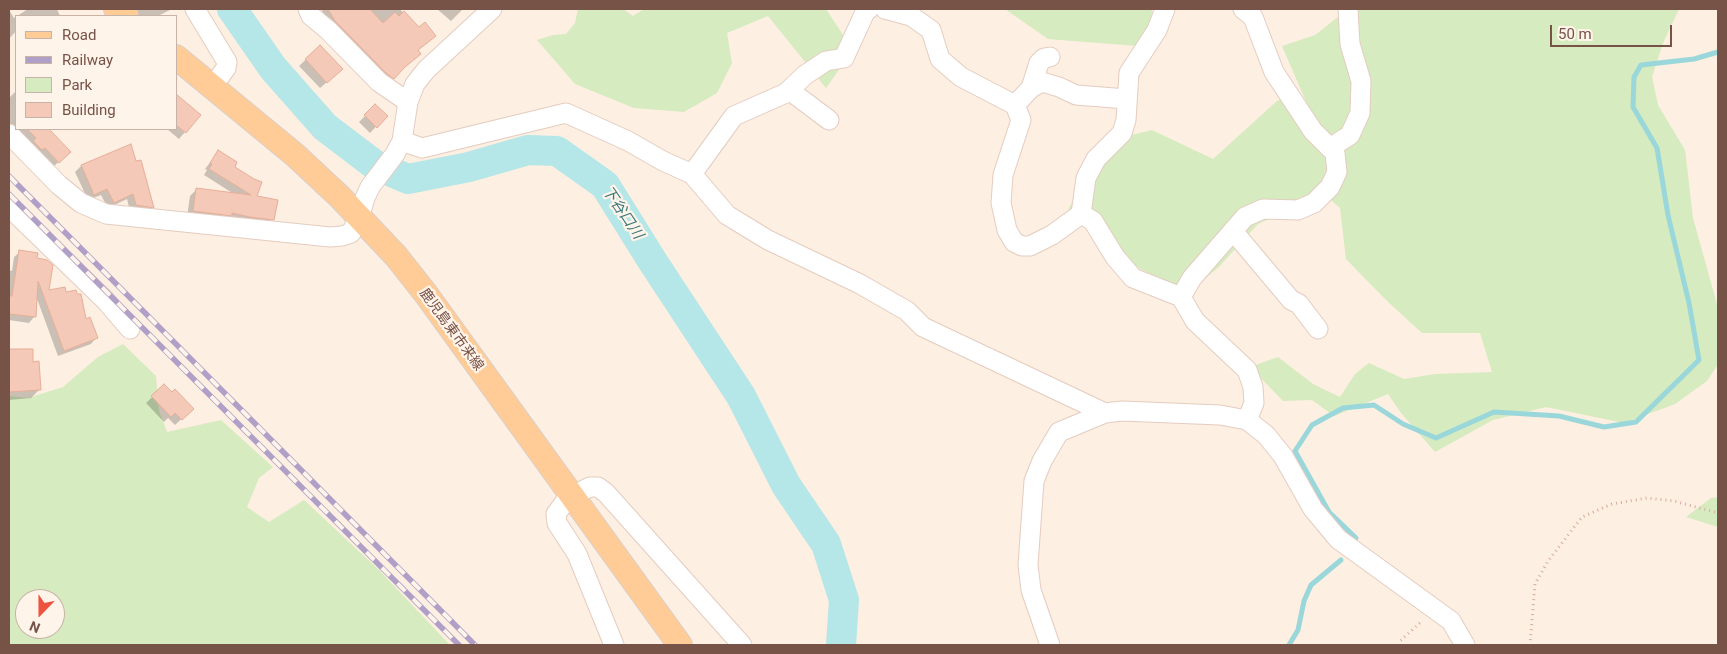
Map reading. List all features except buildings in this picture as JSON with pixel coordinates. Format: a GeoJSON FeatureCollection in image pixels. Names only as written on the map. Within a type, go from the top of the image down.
{"type":"FeatureCollection","features":[{"type":"Feature","properties":{"kind":"main road","name":"鹿児島東市来線"},"geometry":{"type":"LineString","coordinates":[[178,59],[295,155],[340,197],[396,256],[426,294],[680,645]]}},
{"type":"Feature","properties":{"kind":"street"},"geometry":{"type":"LineString","coordinates":[[195,9],[227,62],[226,68],[213,86]]}},
{"type":"Feature","properties":{"kind":"street"},"geometry":{"type":"LineString","coordinates":[[308,9],[311,16],[328,30],[379,82],[408,102]]}},
{"type":"Feature","properties":{"kind":"street"},"geometry":{"type":"LineString","coordinates":[[9,134],[59,184],[81,203],[106,214],[330,237],[342,236],[351,233],[360,218],[370,187],[399,148],[408,102],[415,84],[426,70],[492,9]]}},
{"type":"Feature","properties":{"kind":"street"},"geometry":{"type":"LineString","coordinates":[[692,174],[734,116],[786,93],[805,75],[826,60],[844,58],[866,10],[869,9]]}},
{"type":"Feature","properties":{"kind":"street"},"geometry":{"type":"LineString","coordinates":[[885,9],[911,16],[931,30],[940,59],[961,77],[1015,105],[1020,120],[1004,175],[1001,203],[1007,230],[1014,242],[1022,246],[1030,246],[1052,235],[1081,214],[1086,178],[1096,159],[1122,133],[1126,120],[1129,73],[1157,30],[1165,9]]}},
{"type":"Feature","properties":{"kind":"street"},"geometry":{"type":"LineString","coordinates":[[1330,148],[1350,135],[1360,113],[1361,81],[1350,44],[1348,9]]}},
{"type":"Feature","properties":{"kind":"street"},"geometry":{"type":"LineString","coordinates":[[1181,297],[1192,278],[1244,217],[1262,209],[1298,210],[1314,203],[1330,187],[1337,172],[1335,153],[1313,131],[1274,72],[1252,12]]}},
{"type":"Feature","properties":{"kind":"street"},"geometry":{"type":"LineString","coordinates":[[1031,88],[1039,63],[1044,58],[1050,57]]}},
{"type":"Feature","properties":{"kind":"street"},"geometry":{"type":"LineString","coordinates":[[1015,105],[1031,88],[1042,82],[1076,95],[1127,99]]}},
{"type":"Feature","properties":{"kind":"street"},"geometry":{"type":"LineString","coordinates":[[789,90],[829,120]]}},
{"type":"Feature","properties":{"kind":"street"},"geometry":{"type":"LineString","coordinates":[[399,148],[422,148],[566,113],[628,141],[663,161],[692,174],[727,215],[768,240],[860,284],[907,311],[923,327],[1105,413]]}},
{"type":"Feature","properties":{"kind":"street"},"geometry":{"type":"LineString","coordinates":[[9,207],[106,301],[130,329]]}},
{"type":"Feature","properties":{"kind":"street"},"geometry":{"type":"LineString","coordinates":[[1081,214],[1094,221],[1115,257],[1132,278],[1181,297],[1195,320],[1247,370],[1253,387],[1254,403],[1247,420]]}},
{"type":"Feature","properties":{"kind":"street"},"geometry":{"type":"LineString","coordinates":[[1233,231],[1291,300],[1299,304],[1318,329]]}},
{"type":"Feature","properties":{"kind":"street"},"geometry":{"type":"LineString","coordinates":[[1050,645],[1031,590],[1028,565],[1034,481],[1042,461],[1059,432],[1105,413],[1122,411],[1220,414],[1247,420],[1266,435],[1283,456],[1313,509],[1338,539],[1451,621],[1465,645]]}},
{"type":"Feature","properties":{"kind":"street"},"geometry":{"type":"LineString","coordinates":[[614,645],[577,554],[557,524],[556,514],[572,496],[590,487],[598,488],[606,493],[742,645]]}},
{"type":"Feature","properties":{"kind":"path"},"geometry":{"type":"LineString","coordinates":[[1530,645],[1535,584],[1548,561],[1582,517],[1612,504],[1647,498],[1674,501],[1718,513]]}},
{"type":"Feature","properties":{"kind":"path"},"geometry":{"type":"LineString","coordinates":[[1399,645],[1400,641],[1436,609]]}},
{"type":"Feature","properties":{"kind":"green space"},"geometry":{"type":"Polygon","coordinates":[[[578,9],[623,9],[633,16],[644,9],[826,9],[853,50],[826,88],[768,16],[727,33],[732,63],[717,93],[684,112],[634,108],[575,84],[537,40],[553,35],[566,34],[575,23],[578,9]]]}},
{"type":"Feature","properties":{"kind":"green space"},"geometry":{"type":"Polygon","coordinates":[[[1005,9],[1152,9],[1150,47],[1048,39],[1005,9]]]}},
{"type":"Feature","properties":{"kind":"green space"},"geometry":{"type":"Polygon","coordinates":[[[1342,9],[1679,9],[1663,43],[1652,77],[1658,105],[1685,150],[1693,218],[1718,308],[1718,364],[1707,381],[1675,404],[1624,423],[1546,407],[1493,420],[1435,452],[1401,413],[1388,394],[1334,416],[1312,400],[1283,401],[1250,367],[1278,357],[1313,384],[1340,397],[1355,374],[1369,363],[1404,379],[1435,374],[1492,372],[1480,333],[1422,333],[1346,259],[1340,208],[1324,194],[1258,224],[1219,267],[1186,294],[1128,262],[1094,212],[1059,229],[1073,200],[1084,190],[1115,139],[1152,130],[1213,159],[1278,100],[1307,104],[1282,46],[1315,35],[1338,17],[1342,9]]]}},
{"type":"Feature","properties":{"kind":"green space"},"geometry":{"type":"Polygon","coordinates":[[[123,344],[156,376],[159,411],[167,432],[221,420],[273,467],[259,478],[247,507],[269,522],[304,500],[379,570],[450,645],[9,645],[9,396],[28,398],[63,387],[98,357],[123,344]]]}},
{"type":"Feature","properties":{"kind":"green space"},"geometry":{"type":"Polygon","coordinates":[[[1718,497],[1718,527],[1686,517],[1711,498],[1718,497]]]}},
{"type":"Feature","properties":{"kind":"waterway","name":"下谷口川"},"geometry":{"type":"LineString","coordinates":[[232,9],[273,68],[325,127],[375,165],[408,179],[469,167],[528,150],[557,151],[605,185],[741,396],[786,485],[826,544],[844,600],[841,645]]}},
{"type":"Feature","properties":{"kind":"waterway"},"geometry":{"type":"LineString","coordinates":[[1356,538],[1329,512],[1295,451],[1312,425],[1343,408],[1374,405],[1403,424],[1436,438],[1494,412],[1559,416],[1604,427],[1636,422],[1699,360],[1689,303],[1668,215],[1657,148],[1633,107],[1634,77],[1641,65],[1694,59],[1718,52]]}},
{"type":"Feature","properties":{"kind":"waterway"},"geometry":{"type":"LineString","coordinates":[[1289,645],[1298,630],[1304,601],[1311,585],[1341,560]]}},
{"type":"Feature","properties":{"kind":"railway"},"geometry":{"type":"LineString","coordinates":[[9,176],[475,645]]}},
{"type":"Feature","properties":{"kind":"railway"},"geometry":{"type":"LineString","coordinates":[[9,194],[459,645]]}}]}
